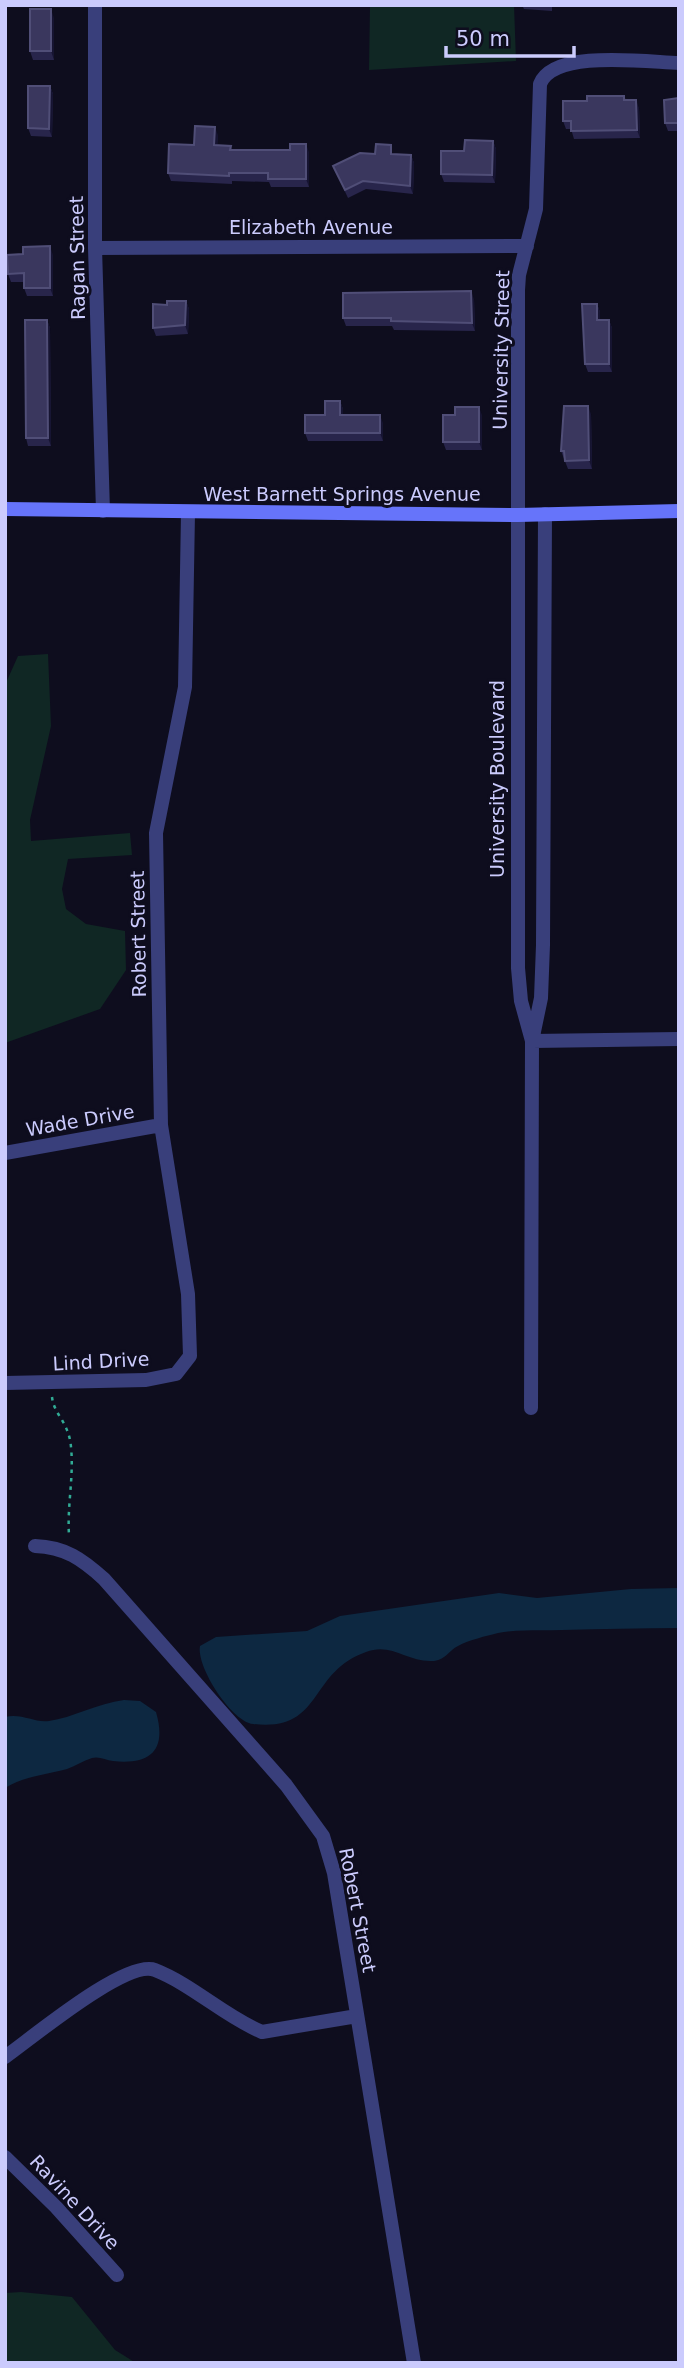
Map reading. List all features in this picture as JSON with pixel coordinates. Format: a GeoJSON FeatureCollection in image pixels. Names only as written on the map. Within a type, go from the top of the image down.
{"type":"FeatureCollection","features":[{"type":"Feature","properties":{"kind":"street","name":"Ragan Street"},"geometry":{"type":"LineString","coordinates":[[95,5],[95,248],[103,511]]}},
{"type":"Feature","properties":{"kind":"street","name":"University Street"},"geometry":{"type":"LineString","coordinates":[[518,515],[518,290],[536,209],[540,85],[544,76],[561,64],[582,61],[679,63]]}},
{"type":"Feature","properties":{"kind":"street","name":"Elizabeth Avenue"},"geometry":{"type":"LineString","coordinates":[[95,248],[527,246]]}},
{"type":"Feature","properties":{"kind":"street","name":"West Barnett Springs Avenue"},"geometry":{"type":"LineString","coordinates":[[5,509],[518,515],[679,511]]}},
{"type":"Feature","properties":{"kind":"street","name":"Robert Street"},"geometry":{"type":"LineString","coordinates":[[188,513],[185,687],[156,833],[161,1125],[188,1294],[190,1356]]}},
{"type":"Feature","properties":{"kind":"street","name":"University Boulevard"},"geometry":{"type":"LineString","coordinates":[[531,1408],[532,1041],[541,998],[543,945],[545,514]]}},
{"type":"Feature","properties":{"kind":"street","name":"University Boulevard"},"geometry":{"type":"LineString","coordinates":[[518,515],[517,968],[521,1001],[532,1041]]}},
{"type":"Feature","properties":{"kind":"street"},"geometry":{"type":"LineString","coordinates":[[532,1041],[679,1039]]}},
{"type":"Feature","properties":{"kind":"street","name":"Wade Drive"},"geometry":{"type":"LineString","coordinates":[[5,1153],[161,1125]]}},
{"type":"Feature","properties":{"kind":"street","name":"Lind Drive"},"geometry":{"type":"LineString","coordinates":[[5,1383],[156,1378],[176,1374],[190,1356]]}},
{"type":"Feature","properties":{"kind":"street","name":"Robert Street"},"geometry":{"type":"LineString","coordinates":[[35,1546],[56,1546],[70,1553],[104,1579],[286,1784],[323,1836],[334,1873],[414,2363]]}},
{"type":"Feature","properties":{"kind":"street"},"geometry":{"type":"LineString","coordinates":[[5,2057],[101,1987],[137,1969],[151,1969],[169,1976],[262,2032],[357,2016]]}},
{"type":"Feature","properties":{"kind":"street","name":"Ravine Drive"},"geometry":{"type":"LineString","coordinates":[[5,2157],[56,2207],[117,2275]]}},
{"type":"Feature","properties":{"kind":"path"},"geometry":{"type":"LineString","coordinates":[[52,1382],[53,1406],[67,1424],[71,1446],[70,1553]]}},
{"type":"Feature","properties":{"kind":"green space"},"geometry":{"type":"Polygon","coordinates":[[[370,5],[514,5],[516,61],[369,70],[370,5]]]}},
{"type":"Feature","properties":{"kind":"green space"},"geometry":{"type":"Polygon","coordinates":[[[48,654],[51,726],[30,820],[31,841],[130,833],[132,855],[68,859],[62,889],[66,909],[86,924],[125,931],[126,970],[100,1009],[5,1043],[5,685],[18,656],[48,654]]]}},
{"type":"Feature","properties":{"kind":"green space"},"geometry":{"type":"Polygon","coordinates":[[[5,2293],[72,2297],[115,2350],[136,2363],[5,2363],[5,2293]]]}},
{"type":"Feature","properties":{"kind":"water"},"geometry":{"type":"Polygon","coordinates":[[[679,1588],[679,1628],[506,1632],[467,1642],[432,1661],[415,1659],[383,1649],[366,1652],[347,1661],[333,1673],[304,1710],[292,1719],[276,1724],[253,1724],[235,1714],[209,1679],[200,1655],[200,1646],[216,1637],[307,1631],[340,1616],[499,1593],[537,1598],[631,1589],[679,1588]]]}},
{"type":"Feature","properties":{"kind":"water"},"geometry":{"type":"Polygon","coordinates":[[[124,1700],[140,1701],[156,1712],[159,1736],[153,1752],[146,1757],[126,1762],[92,1758],[67,1769],[28,1778],[5,1788],[5,1717],[49,1721],[124,1700]]]}},
{"type":"Feature","properties":{"kind":"building"},"geometry":{"type":"Polygon","coordinates":[[[30,9],[51,9],[51,51],[30,51],[30,9]]]}},
{"type":"Feature","properties":{"kind":"building"},"geometry":{"type":"Polygon","coordinates":[[[28,86],[50,86],[49,129],[28,128],[28,86]]]}},
{"type":"Feature","properties":{"kind":"building"},"geometry":{"type":"Polygon","coordinates":[[[587,96],[624,96],[624,100],[636,100],[637,130],[571,131],[571,121],[563,121],[563,101],[587,101],[587,96]]]}},
{"type":"Feature","properties":{"kind":"building"},"geometry":{"type":"Polygon","coordinates":[[[679,98],[679,123],[665,123],[664,100],[679,98]]]}},
{"type":"Feature","properties":{"kind":"building"},"geometry":{"type":"Polygon","coordinates":[[[195,126],[215,127],[214,145],[231,146],[230,150],[290,150],[290,144],[306,144],[306,179],[268,179],[268,173],[229,173],[229,176],[168,173],[169,144],[194,145],[195,126]]]}},
{"type":"Feature","properties":{"kind":"building"},"geometry":{"type":"Polygon","coordinates":[[[465,140],[493,141],[492,175],[441,174],[441,151],[464,151],[465,140]]]}},
{"type":"Feature","properties":{"kind":"building"},"geometry":{"type":"Polygon","coordinates":[[[376,144],[391,145],[391,154],[411,155],[410,186],[363,181],[345,190],[333,166],[360,153],[375,154],[376,144]]]}},
{"type":"Feature","properties":{"kind":"building"},"geometry":{"type":"Polygon","coordinates":[[[50,246],[50,288],[24,288],[24,273],[8,274],[7,255],[23,254],[23,247],[50,246]]]}},
{"type":"Feature","properties":{"kind":"building"},"geometry":{"type":"Polygon","coordinates":[[[471,291],[472,323],[343,318],[343,293],[471,291]]]}},
{"type":"Feature","properties":{"kind":"building"},"geometry":{"type":"Polygon","coordinates":[[[167,301],[186,301],[185,325],[153,328],[153,304],[167,305],[167,301]]]}},
{"type":"Feature","properties":{"kind":"building"},"geometry":{"type":"Polygon","coordinates":[[[582,304],[597,304],[597,320],[609,320],[609,364],[585,364],[582,304]]]}},
{"type":"Feature","properties":{"kind":"building"},"geometry":{"type":"Polygon","coordinates":[[[25,320],[47,320],[48,438],[26,438],[25,320]]]}},
{"type":"Feature","properties":{"kind":"building"},"geometry":{"type":"Polygon","coordinates":[[[325,401],[340,401],[340,415],[380,415],[380,433],[305,433],[305,415],[325,415],[325,401]]]}},
{"type":"Feature","properties":{"kind":"building"},"geometry":{"type":"Polygon","coordinates":[[[564,406],[588,406],[589,460],[565,461],[564,451],[561,451],[564,406]]]}},
{"type":"Feature","properties":{"kind":"building"},"geometry":{"type":"Polygon","coordinates":[[[455,407],[479,407],[479,442],[443,442],[443,415],[455,415],[455,407]]]}}]}
